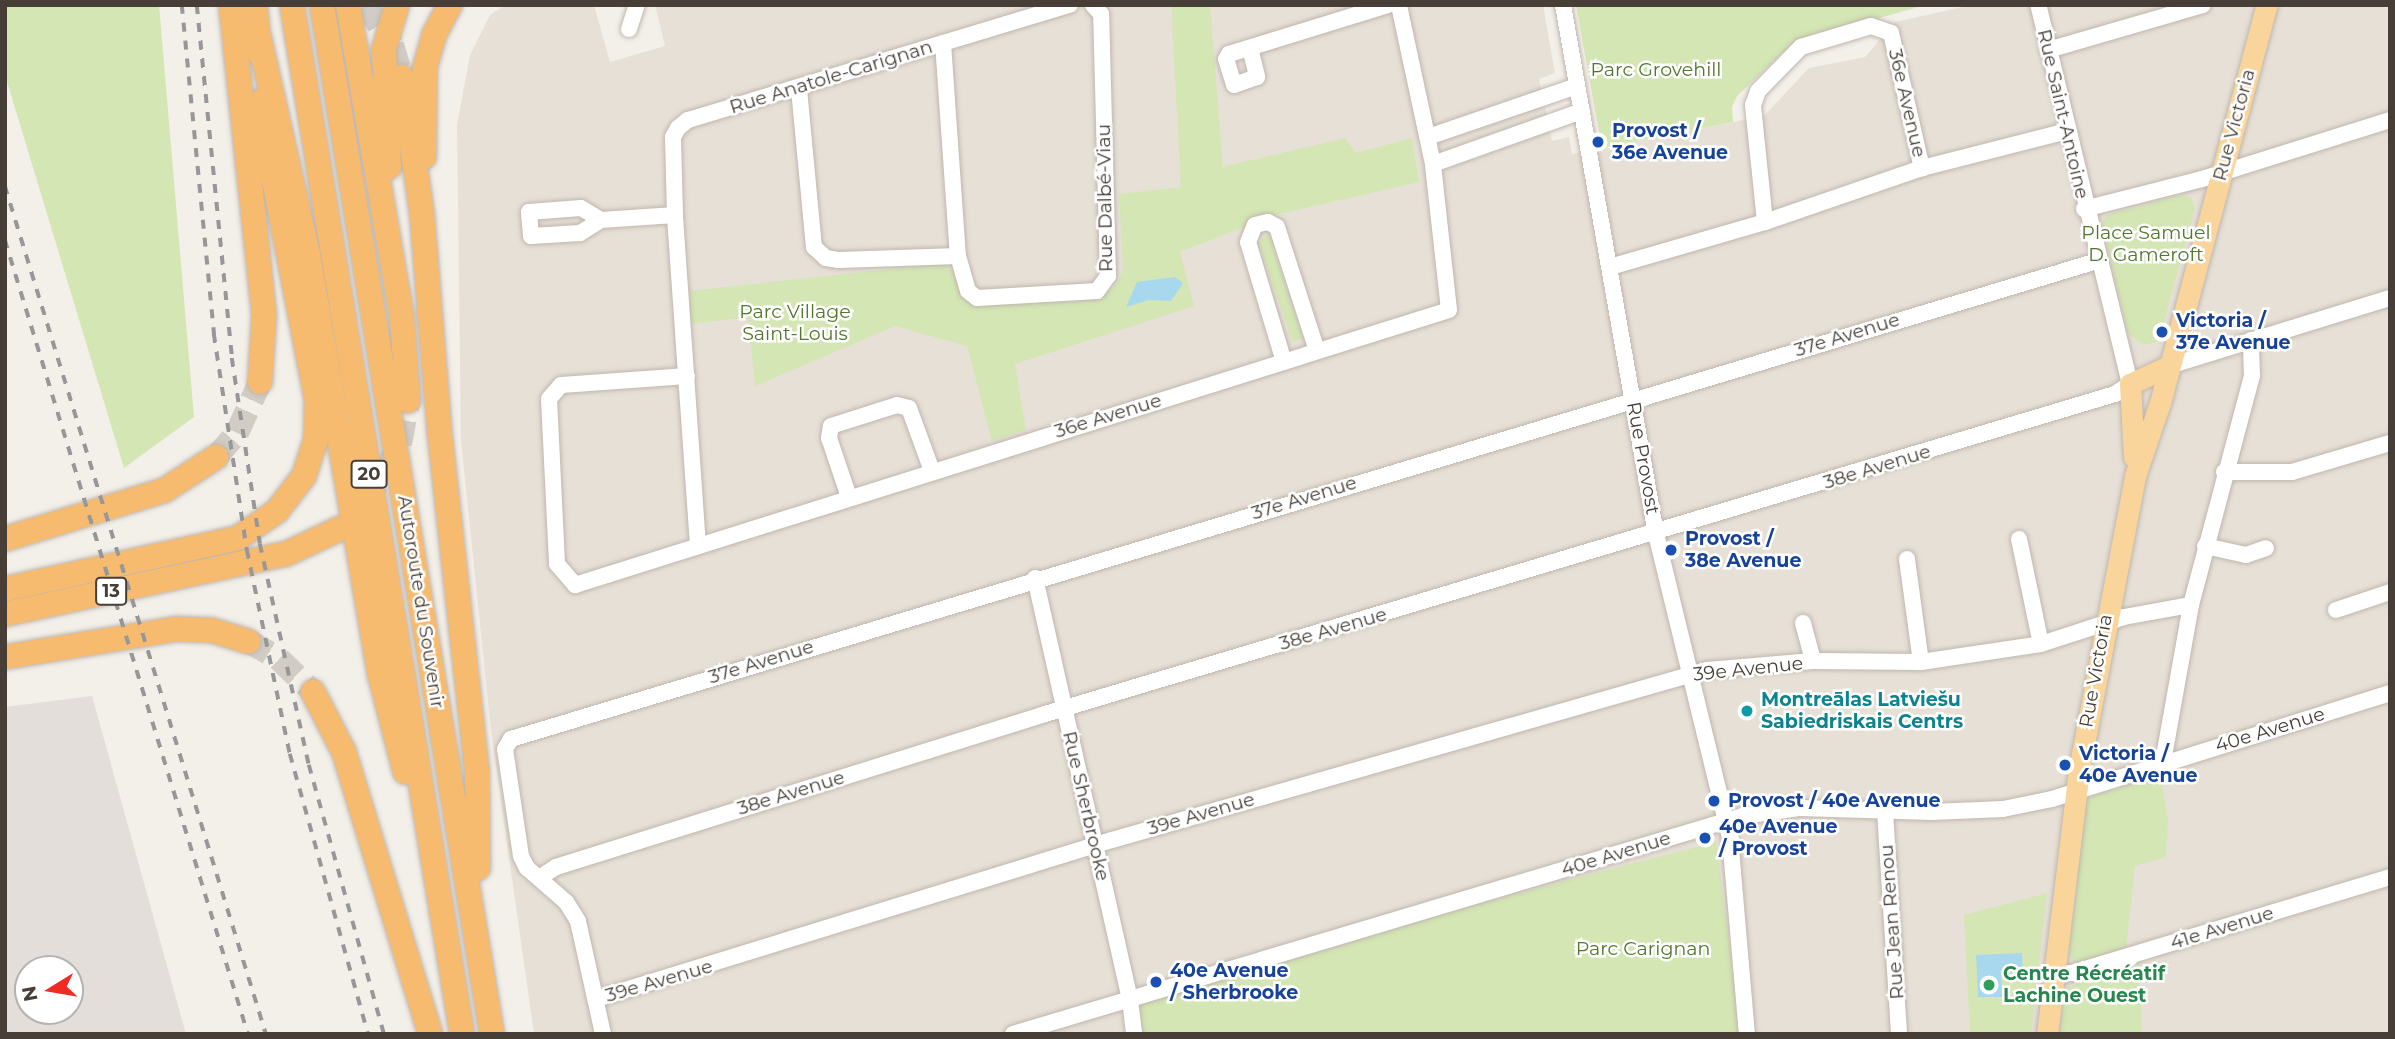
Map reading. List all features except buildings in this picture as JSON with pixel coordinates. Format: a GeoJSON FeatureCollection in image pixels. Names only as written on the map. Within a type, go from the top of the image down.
{"type":"FeatureCollection","features":[{"type":"Feature","properties":{"kind":"highway"},"geometry":{"type":"LineString","coordinates":[[231,5],[264,317],[260,382]]}},
{"type":"Feature","properties":{"kind":"highway"},"geometry":{"type":"LineString","coordinates":[[255,5],[259,37],[315,291],[380,675],[447,939]]}},
{"type":"Feature","properties":{"kind":"highway","name":"Autoroute du Souvenir"},"geometry":{"type":"LineString","coordinates":[[322,5],[492,1034]]}},
{"type":"Feature","properties":{"kind":"highway"},"geometry":{"type":"LineString","coordinates":[[348,5],[405,339],[408,401]]}},
{"type":"Feature","properties":{"kind":"highway"},"geometry":{"type":"LineString","coordinates":[[393,265],[384,49],[397,5]]}},
{"type":"Feature","properties":{"kind":"highway"},"geometry":{"type":"LineString","coordinates":[[422,214],[425,67],[434,35],[450,5]]}},
{"type":"Feature","properties":{"kind":"highway","name":"Autoroute du Souvenir"},"geometry":{"type":"LineString","coordinates":[[292,6],[463,1034]]}},
{"type":"Feature","properties":{"kind":"highway","name":"13"},"geometry":{"type":"LineString","coordinates":[[5,589],[238,538],[277,512],[304,476],[317,432],[312,366],[266,138],[259,37]]}},
{"type":"Feature","properties":{"kind":"highway"},"geometry":{"type":"LineString","coordinates":[[402,77],[422,214],[441,448],[477,772],[479,946]]}},
{"type":"Feature","properties":{"kind":"highway"},"geometry":{"type":"LineString","coordinates":[[5,539],[165,490],[216,457]]}},
{"type":"Feature","properties":{"kind":"highway","name":"13"},"geometry":{"type":"LineString","coordinates":[[5,614],[300,549],[339,529]]}},
{"type":"Feature","properties":{"kind":"highway"},"geometry":{"type":"LineString","coordinates":[[5,657],[176,628],[211,630],[248,641]]}},
{"type":"Feature","properties":{"kind":"highway"},"geometry":{"type":"LineString","coordinates":[[313,691],[341,743],[430,1034]]}},
{"type":"Feature","properties":{"kind":"main road","name":"Rue Victoria"},"geometry":{"type":"LineString","coordinates":[[2047,1034],[2076,791],[2105,625],[2135,477],[2169,366],[2267,5]]}},
{"type":"Feature","properties":{"kind":"main road"},"geometry":{"type":"LineString","coordinates":[[2151,424],[2136,381],[2169,366]]}},
{"type":"Feature","properties":{"kind":"main road","name":"Rue Victoria"},"geometry":{"type":"LineString","coordinates":[[2135,477],[2136,381]]}},
{"type":"Feature","properties":{"kind":"street"},"geometry":{"type":"LineString","coordinates":[[629,29],[637,5]]}},
{"type":"Feature","properties":{"kind":"street","name":"Rue Anatole-Carignan"},"geometry":{"type":"LineString","coordinates":[[698,546],[675,215],[673,137],[678,128],[688,120],[799,89],[1070,5]]}},
{"type":"Feature","properties":{"kind":"street"},"geometry":{"type":"LineString","coordinates":[[1250,48],[1388,5]]}},
{"type":"Feature","properties":{"kind":"street","name":"36e Avenue"},"geometry":{"type":"LineString","coordinates":[[687,376],[561,385],[549,399],[557,564],[575,584],[1449,310],[1433,164],[1399,5]]}},
{"type":"Feature","properties":{"kind":"street","name":"Rue Provost"},"geometry":{"type":"LineString","coordinates":[[1563,5],[1656,534],[1727,821],[1747,1034]]}},
{"type":"Feature","properties":{"kind":"street","name":"Rue Saint-Antoine"},"geometry":{"type":"LineString","coordinates":[[2038,5],[2084,209],[2119,347],[2136,381]]}},
{"type":"Feature","properties":{"kind":"street"},"geometry":{"type":"LineString","coordinates":[[2048,50],[2203,5]]}},
{"type":"Feature","properties":{"kind":"street","name":"Rue Dalbé-Viau"},"geometry":{"type":"LineString","coordinates":[[943,43],[958,256],[968,291],[977,298],[1097,290],[1105,285],[1097,10]]}},
{"type":"Feature","properties":{"kind":"street","name":"36e Avenue"},"geometry":{"type":"LineString","coordinates":[[1765,222],[1753,105],[1758,91],[1801,47],[1871,26],[1891,33],[1922,168]]}},
{"type":"Feature","properties":{"kind":"street"},"geometry":{"type":"LineString","coordinates":[[1428,137],[1577,86]]}},
{"type":"Feature","properties":{"kind":"street"},"geometry":{"type":"LineString","coordinates":[[799,89],[814,247],[826,258],[839,260],[958,256]]}},
{"type":"Feature","properties":{"kind":"street"},"geometry":{"type":"LineString","coordinates":[[1433,164],[1582,111]]}},
{"type":"Feature","properties":{"kind":"street"},"geometry":{"type":"LineString","coordinates":[[2084,209],[2222,172],[2390,120]]}},
{"type":"Feature","properties":{"kind":"street","name":"36e Avenue"},"geometry":{"type":"LineString","coordinates":[[1610,267],[1765,222],[1922,168],[2067,131]]}},
{"type":"Feature","properties":{"kind":"street"},"geometry":{"type":"LineString","coordinates":[[601,220],[675,215]]}},
{"type":"Feature","properties":{"kind":"street"},"geometry":{"type":"LineString","coordinates":[[1284,362],[1248,242],[1255,225],[1268,222],[1277,227],[1317,351]]}},
{"type":"Feature","properties":{"kind":"street","name":"37e Avenue"},"geometry":{"type":"LineString","coordinates":[[538,878],[519,852],[505,749],[511,739],[1035,578],[2097,261]]}},
{"type":"Feature","properties":{"kind":"street"},"geometry":{"type":"LineString","coordinates":[[2169,366],[2390,298]]}},
{"type":"Feature","properties":{"kind":"street"},"geometry":{"type":"LineString","coordinates":[[2163,762],[2190,605],[2252,375],[2251,340]]}},
{"type":"Feature","properties":{"kind":"street","name":"38e Avenue"},"geometry":{"type":"LineString","coordinates":[[538,878],[555,867],[1064,709],[2105,398],[2136,381]]}},
{"type":"Feature","properties":{"kind":"street"},"geometry":{"type":"LineString","coordinates":[[849,497],[830,438],[831,426],[897,405],[909,408],[932,471]]}},
{"type":"Feature","properties":{"kind":"street"},"geometry":{"type":"LineString","coordinates":[[2224,472],[2292,472],[2390,443]]}},
{"type":"Feature","properties":{"kind":"street"},"geometry":{"type":"LineString","coordinates":[[2019,539],[2041,643]]}},
{"type":"Feature","properties":{"kind":"street"},"geometry":{"type":"LineString","coordinates":[[2205,546],[2246,555],[2266,548]]}},
{"type":"Feature","properties":{"kind":"street"},"geometry":{"type":"LineString","coordinates":[[1907,559],[1922,663]]}},
{"type":"Feature","properties":{"kind":"street","name":"Rue Sherbrooke"},"geometry":{"type":"LineString","coordinates":[[1035,578],[1130,1000],[1134,1034]]}},
{"type":"Feature","properties":{"kind":"street"},"geometry":{"type":"LineString","coordinates":[[2336,610],[2390,592]]}},
{"type":"Feature","properties":{"kind":"street","name":"39e Avenue"},"geometry":{"type":"LineString","coordinates":[[596,999],[1095,845],[1691,674],[1813,662],[1922,663],[2041,643],[2190,605]]}},
{"type":"Feature","properties":{"kind":"street","name":"39e Avenue"},"geometry":{"type":"LineString","coordinates":[[1803,623],[1813,662]]}},
{"type":"Feature","properties":{"kind":"street","name":"40e Avenue"},"geometry":{"type":"LineString","coordinates":[[1013,1034],[1727,821],[1791,809],[1983,811],[2076,791],[2390,693]]}},
{"type":"Feature","properties":{"kind":"street","name":"Rue Jean Renou"},"geometry":{"type":"LineString","coordinates":[[1885,811],[1899,1034]]}},
{"type":"Feature","properties":{"kind":"street","name":"41e Avenue"},"geometry":{"type":"LineString","coordinates":[[2054,974],[2072,973],[2390,877]]}},
{"type":"Feature","properties":{"kind":"street"},"geometry":{"type":"LineString","coordinates":[[538,878],[566,902],[578,920],[603,1034]]}},
{"type":"Feature","properties":{"kind":"shaded area"},"geometry":{"type":"Polygon","coordinates":[[[505,5],[594,5],[610,62],[665,46],[655,5],[1543,5],[1555,73],[1539,79],[1552,141],[1569,137],[1572,154],[1764,116],[1809,68],[1865,57],[1895,22],[1972,5],[2390,5],[2390,1034],[534,1034],[491,730],[461,441],[457,125],[470,55],[490,15],[505,5]]]}},
{"type":"Feature","properties":{"kind":"shaded area"},"geometry":{"type":"Polygon","coordinates":[[[92,696],[186,1034],[5,1034],[5,707],[92,696]]]}},
{"type":"Feature","properties":{"kind":"green space"},"geometry":{"type":"Polygon","coordinates":[[[5,5],[159,5],[194,417],[124,468],[5,75],[5,5]]]}},
{"type":"Feature","properties":{"kind":"green space","name":"Parc Village Saint-Louis"},"geometry":{"type":"Polygon","coordinates":[[[1171,5],[1210,5],[1223,167],[1345,138],[1356,153],[1412,138],[1419,182],[1275,215],[1180,252],[1194,306],[1015,364],[1026,430],[992,441],[967,346],[895,326],[755,386],[748,317],[690,324],[689,291],[944,263],[954,273],[964,298],[980,306],[1100,298],[1115,286],[1123,270],[1119,194],[1181,187],[1171,5]]]}},
{"type":"Feature","properties":{"kind":"green space","name":"Parc Grovehill"},"geometry":{"type":"Polygon","coordinates":[[[1576,5],[1925,5],[1793,43],[1737,96],[1732,107],[1733,122],[1602,148],[1576,5]]]}},
{"type":"Feature","properties":{"kind":"green space","name":"Place Samuel D. Gameroft"},"geometry":{"type":"Polygon","coordinates":[[[2179,195],[2191,197],[2195,208],[2160,336],[2156,342],[2143,345],[2128,333],[2102,222],[2107,215],[2179,195]]]}},
{"type":"Feature","properties":{"kind":"green space"},"geometry":{"type":"Polygon","coordinates":[[[1269,234],[1303,338],[1293,342],[1258,243],[1269,234]]]}},
{"type":"Feature","properties":{"kind":"green space"},"geometry":{"type":"Polygon","coordinates":[[[2155,777],[2161,781],[2168,820],[2166,857],[2135,866],[2126,948],[2077,964],[2069,954],[2086,802],[2093,796],[2155,777]]]}},
{"type":"Feature","properties":{"kind":"green space","name":"Parc Carignan"},"geometry":{"type":"Polygon","coordinates":[[[1716,842],[1741,1034],[1135,1034],[1132,993],[1716,842]]]}},
{"type":"Feature","properties":{"kind":"green space"},"geometry":{"type":"Polygon","coordinates":[[[2047,893],[2031,1034],[1970,1034],[1964,915],[2047,893]]]}},
{"type":"Feature","properties":{"kind":"green space"},"geometry":{"type":"Polygon","coordinates":[[[2139,962],[2142,1034],[2059,1034],[2066,988],[2139,962]]]}},
{"type":"Feature","properties":{"kind":"water"},"geometry":{"type":"Polygon","coordinates":[[[1175,277],[1183,283],[1171,301],[1149,300],[1126,307],[1137,282],[1175,277]]]}},
{"type":"Feature","properties":{"kind":"water","name":"Centre Récréatif Lachine Ouest"},"geometry":{"type":"Polygon","coordinates":[[[2022,953],[2023,972],[2001,973],[2002,997],[1978,997],[1976,955],[2022,953]]]}},
{"type":"Feature","properties":{"kind":"tunnel"},"geometry":{"type":"LineString","coordinates":[[366,5],[392,45],[402,77]]}},
{"type":"Feature","properties":{"kind":"tunnel"},"geometry":{"type":"LineString","coordinates":[[216,457],[237,433],[260,382]]}},
{"type":"Feature","properties":{"kind":"tunnel"},"geometry":{"type":"LineString","coordinates":[[365,505],[400,444],[408,401]]}},
{"type":"Feature","properties":{"kind":"tunnel"},"geometry":{"type":"LineString","coordinates":[[248,641],[279,659],[313,692]]}},
{"type":"Feature","properties":{"kind":"railway"},"geometry":{"type":"LineString","coordinates":[[182,5],[214,334],[247,550],[290,754],[368,1034]]}},
{"type":"Feature","properties":{"kind":"railway"},"geometry":{"type":"LineString","coordinates":[[197,5],[232,358],[260,544],[309,765],[384,1034]]}},
{"type":"Feature","properties":{"kind":"railway"},"geometry":{"type":"LineString","coordinates":[[5,186],[266,1034]]}},
{"type":"Feature","properties":{"kind":"railway"},"geometry":{"type":"LineString","coordinates":[[5,240],[248,1034]]}},
{"type":"Feature","properties":{"kind":"place","name":"Provost / 36e Avenue"},"geometry":{"type":"Point","coordinates":[1598,142]}},
{"type":"Feature","properties":{"kind":"place","name":"Victoria / 37e Avenue"},"geometry":{"type":"Point","coordinates":[2162,332]}},
{"type":"Feature","properties":{"kind":"place","name":"Provost / 38e Avenue"},"geometry":{"type":"Point","coordinates":[1671,550]}},
{"type":"Feature","properties":{"kind":"place","name":"Montreālas Latviešu Sabiedriskais Centrs"},"geometry":{"type":"Point","coordinates":[1747,711]}},
{"type":"Feature","properties":{"kind":"place","name":"Victoria / 40e Avenue"},"geometry":{"type":"Point","coordinates":[2065,765]}},
{"type":"Feature","properties":{"kind":"place","name":"Provost / 40e Avenue"},"geometry":{"type":"Point","coordinates":[1714,801]}},
{"type":"Feature","properties":{"kind":"place","name":"40e Avenue / Provost"},"geometry":{"type":"Point","coordinates":[1705,838]}},
{"type":"Feature","properties":{"kind":"place","name":"40e Avenue / Sherbrooke"},"geometry":{"type":"Point","coordinates":[1156,982]}},
{"type":"Feature","properties":{"kind":"place","name":"Centre Récréatif Lachine Ouest"},"geometry":{"type":"Point","coordinates":[1989,985]}}]}
